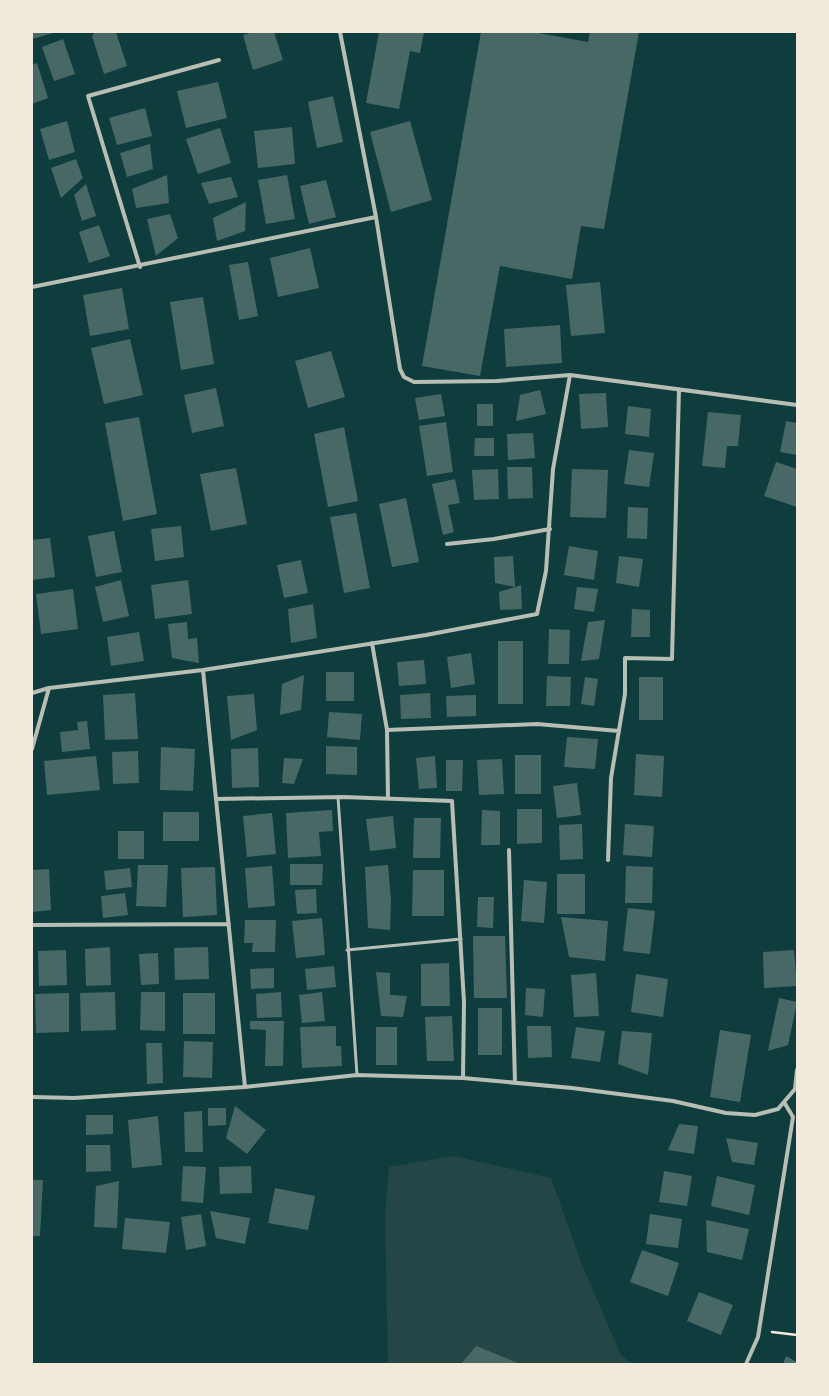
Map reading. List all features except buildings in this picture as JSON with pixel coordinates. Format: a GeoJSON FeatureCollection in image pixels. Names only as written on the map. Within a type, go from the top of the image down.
{"type":"FeatureCollection","features":[{"type":"Feature","properties":{"kind":"street"},"geometry":{"type":"LineString","coordinates":[[340,32],[376,217],[400,369],[404,377],[414,382],[497,381],[570,375],[797,405]]}},
{"type":"Feature","properties":{"kind":"street"},"geometry":{"type":"LineString","coordinates":[[140,266],[88,96],[219,60]]}},
{"type":"Feature","properties":{"kind":"street"},"geometry":{"type":"LineString","coordinates":[[32,287],[376,217]]}},
{"type":"Feature","properties":{"kind":"street"},"geometry":{"type":"LineString","coordinates":[[32,693],[49,688],[203,670],[372,643],[537,614],[546,571],[550,529],[552,469],[570,375]]}},
{"type":"Feature","properties":{"kind":"street"},"geometry":{"type":"LineString","coordinates":[[608,860],[611,778],[625,694],[625,658],[672,659],[679,389]]}},
{"type":"Feature","properties":{"kind":"street"},"geometry":{"type":"LineString","coordinates":[[447,544],[494,539],[550,529]]}},
{"type":"Feature","properties":{"kind":"street"},"geometry":{"type":"LineString","coordinates":[[372,643],[387,730],[388,798]]}},
{"type":"Feature","properties":{"kind":"street"},"geometry":{"type":"LineString","coordinates":[[203,670],[245,1087]]}},
{"type":"Feature","properties":{"kind":"street"},"geometry":{"type":"LineString","coordinates":[[32,749],[49,688]]}},
{"type":"Feature","properties":{"kind":"street"},"geometry":{"type":"LineString","coordinates":[[387,730],[537,724],[618,731]]}},
{"type":"Feature","properties":{"kind":"street"},"geometry":{"type":"LineString","coordinates":[[216,799],[338,797],[452,801],[462,938],[464,1002],[463,1078]]}},
{"type":"Feature","properties":{"kind":"street"},"geometry":{"type":"LineString","coordinates":[[509,850],[515,1083]]}},
{"type":"Feature","properties":{"kind":"street"},"geometry":{"type":"LineString","coordinates":[[32,925],[229,924]]}},
{"type":"Feature","properties":{"kind":"street"},"geometry":{"type":"LineString","coordinates":[[32,1096],[74,1098],[245,1087],[357,1075],[463,1078],[515,1083],[672,1101],[726,1113],[755,1114],[778,1109],[795,1089],[797,1070]]}},
{"type":"Feature","properties":{"kind":"street"},"geometry":{"type":"LineString","coordinates":[[746,1364],[758,1337],[793,1117],[784,1102]]}},
{"type":"Feature","properties":{"kind":"lane"},"geometry":{"type":"LineString","coordinates":[[338,797],[347,950],[357,1075]]}},
{"type":"Feature","properties":{"kind":"lane"},"geometry":{"type":"LineString","coordinates":[[347,950],[462,938]]}},
{"type":"Feature","properties":{"kind":"path"},"geometry":{"type":"LineString","coordinates":[[759,1330],[797,1335]]}},
{"type":"Feature","properties":{"kind":"shaded area"},"geometry":{"type":"Polygon","coordinates":[[[454,1156],[551,1178],[581,1262],[621,1355],[632,1364],[388,1364],[385,1214],[389,1167],[454,1156]]]}}]}
